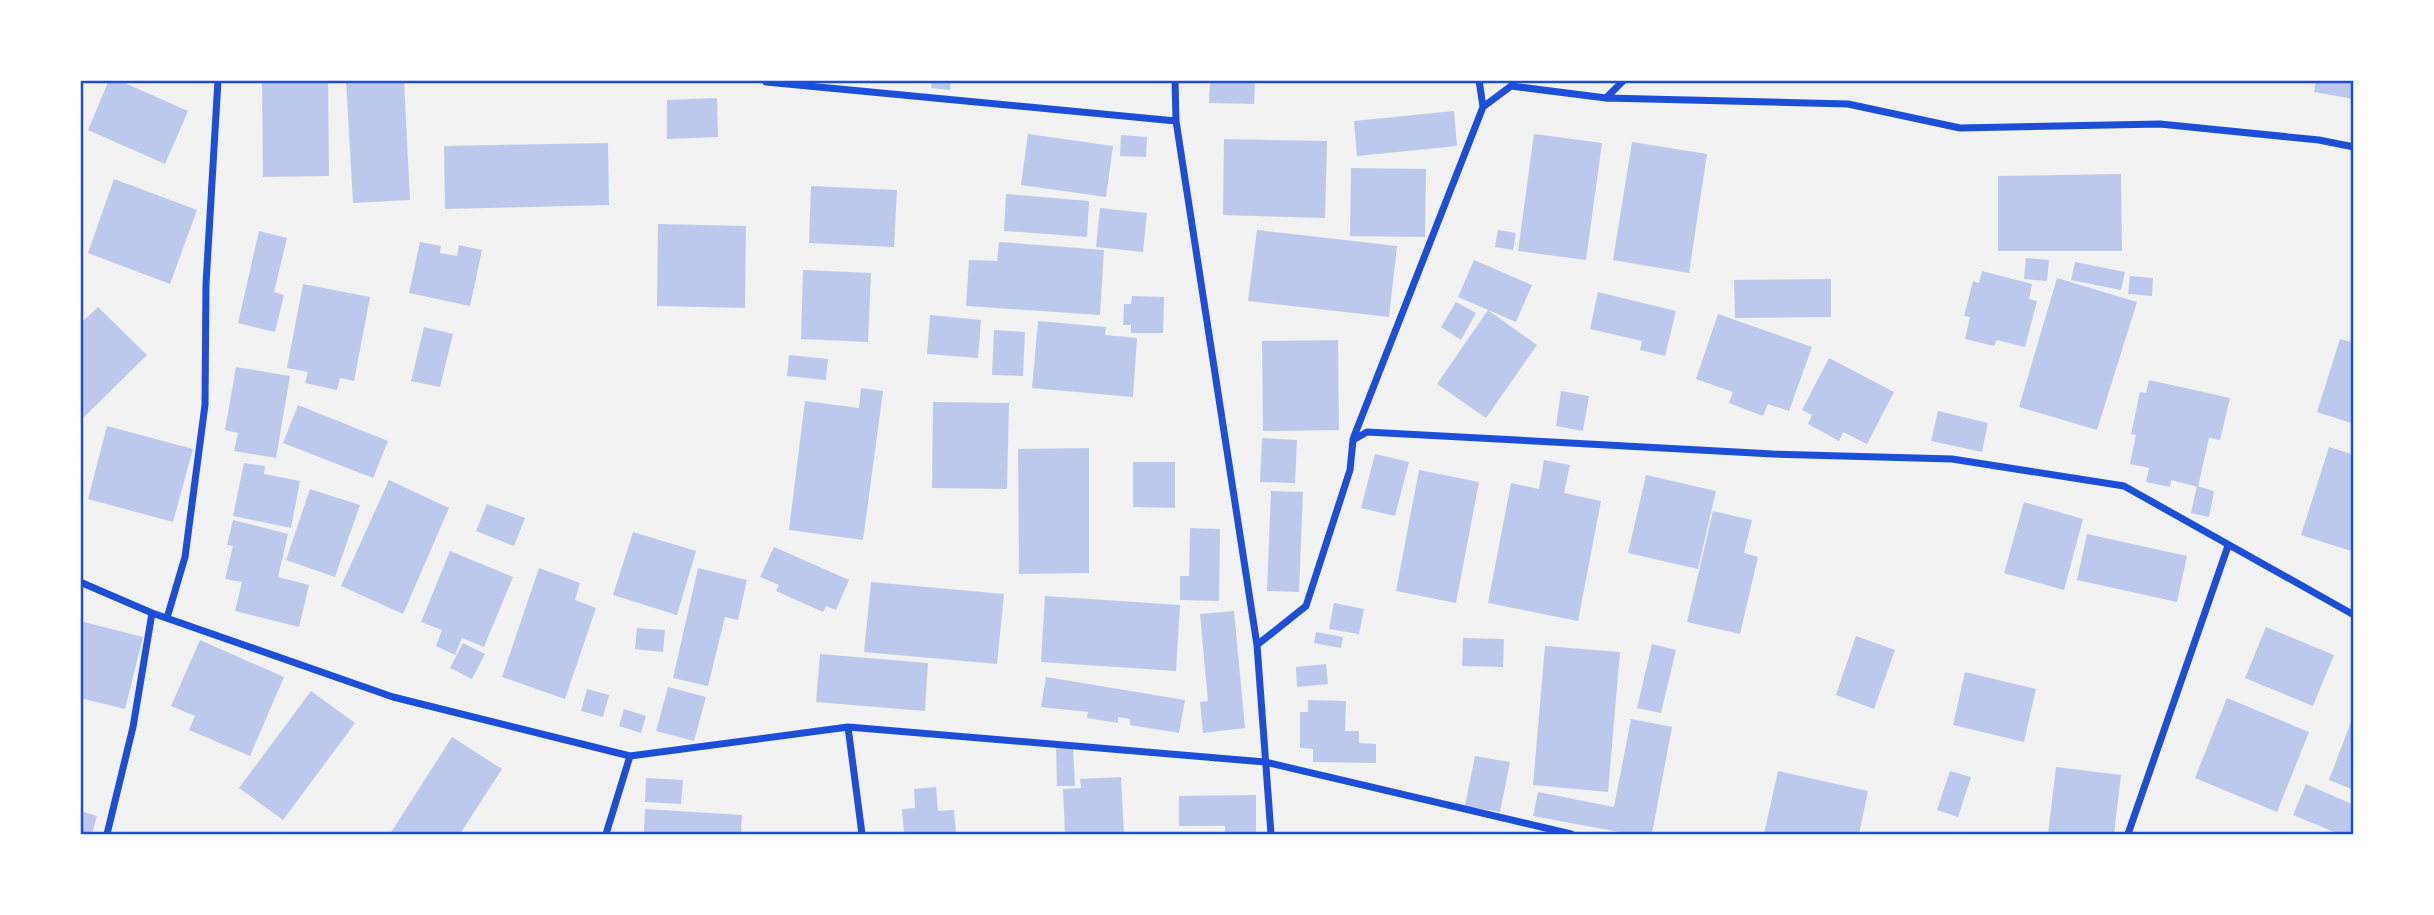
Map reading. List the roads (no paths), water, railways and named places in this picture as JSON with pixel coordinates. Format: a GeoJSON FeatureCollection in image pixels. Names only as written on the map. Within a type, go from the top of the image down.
{"type":"FeatureCollection","features":[{"type":"Feature","properties":{"kind":"street"},"geometry":{"type":"LineString","coordinates":[[167,618],[185,557],[205,405],[206,284],[218,80]]}},
{"type":"Feature","properties":{"kind":"street"},"geometry":{"type":"LineString","coordinates":[[1175,80],[1176,121],[1257,645],[1271,835]]}},
{"type":"Feature","properties":{"kind":"street"},"geometry":{"type":"LineString","coordinates":[[1257,645],[1306,606],[1350,470],[1353,440],[1483,107],[1479,80]]}},
{"type":"Feature","properties":{"kind":"street"},"geometry":{"type":"LineString","coordinates":[[1606,98],[1624,80]]}},
{"type":"Feature","properties":{"kind":"street"},"geometry":{"type":"LineString","coordinates":[[766,82],[1176,121]]}},
{"type":"Feature","properties":{"kind":"street"},"geometry":{"type":"LineString","coordinates":[[1483,107],[1511,86],[1606,98],[1848,104],[1960,128],[2160,124],[2319,140],[2354,147]]}},
{"type":"Feature","properties":{"kind":"street"},"geometry":{"type":"LineString","coordinates":[[1353,440],[1367,432],[1773,454],[1952,459],[2124,486],[2354,615]]}},
{"type":"Feature","properties":{"kind":"street"},"geometry":{"type":"LineString","coordinates":[[2128,835],[2228,546]]}},
{"type":"Feature","properties":{"kind":"street"},"geometry":{"type":"LineString","coordinates":[[80,582],[167,618],[393,696],[630,756],[848,727],[1265,762],[1571,835]]}},
{"type":"Feature","properties":{"kind":"street"},"geometry":{"type":"LineString","coordinates":[[107,835],[133,727],[152,612]]}},
{"type":"Feature","properties":{"kind":"street"},"geometry":{"type":"LineString","coordinates":[[848,727],[862,835]]}},
{"type":"Feature","properties":{"kind":"street"},"geometry":{"type":"LineString","coordinates":[[606,835],[630,756]]}}]}
